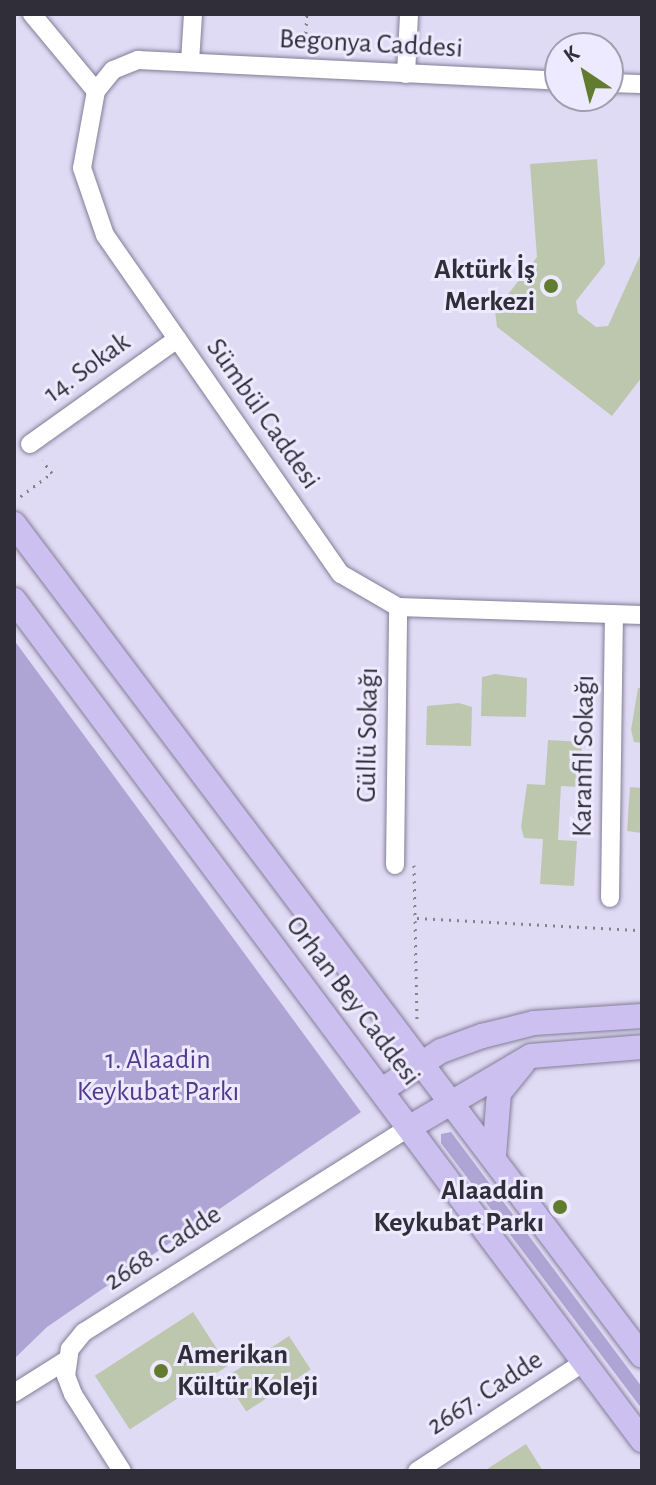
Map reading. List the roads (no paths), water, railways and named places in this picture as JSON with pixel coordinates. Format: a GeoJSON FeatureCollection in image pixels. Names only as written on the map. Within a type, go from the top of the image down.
{"type":"FeatureCollection","features":[{"type":"Feature","properties":{"kind":"main road","name":"Orhan Bey Caddesi"},"geometry":{"type":"LineString","coordinates":[[14,524],[421,1056],[642,1356]]}},
{"type":"Feature","properties":{"kind":"main road","name":"Orhan Bey Caddesi"},"geometry":{"type":"LineString","coordinates":[[14,600],[642,1440]]}},
{"type":"Feature","properties":{"kind":"main road"},"geometry":{"type":"LineString","coordinates":[[382,1090],[421,1056],[534,1023],[642,1016]]}},
{"type":"Feature","properties":{"kind":"main road"},"geometry":{"type":"LineString","coordinates":[[410,1127],[531,1056],[642,1047]]}},
{"type":"Feature","properties":{"kind":"main road"},"geometry":{"type":"LineString","coordinates":[[494,1155],[499,1093],[531,1056]]}},
{"type":"Feature","properties":{"kind":"street"},"geometry":{"type":"LineString","coordinates":[[32,14],[96,91]]}},
{"type":"Feature","properties":{"kind":"street"},"geometry":{"type":"LineString","coordinates":[[190,62],[193,14]]}},
{"type":"Feature","properties":{"kind":"street"},"geometry":{"type":"LineString","coordinates":[[406,74],[409,14]]}},
{"type":"Feature","properties":{"kind":"street","name":"Begonya Caddesi"},"geometry":{"type":"LineString","coordinates":[[96,91],[125,63],[190,62],[544,80]]}},
{"type":"Feature","properties":{"kind":"street","name":"Sümbül Caddesi"},"geometry":{"type":"LineString","coordinates":[[96,91],[83,158],[87,196],[177,339],[341,574],[398,607],[642,615]]}},
{"type":"Feature","properties":{"kind":"street","name":"14. Sokak"},"geometry":{"type":"LineString","coordinates":[[30,444],[177,339]]}},
{"type":"Feature","properties":{"kind":"street","name":"Güllü Sokağı"},"geometry":{"type":"LineString","coordinates":[[395,865],[398,607]]}},
{"type":"Feature","properties":{"kind":"street","name":"Karanfil Sokağı"},"geometry":{"type":"LineString","coordinates":[[610,898],[614,614]]}},
{"type":"Feature","properties":{"kind":"street","name":"2668. Cadde"},"geometry":{"type":"LineString","coordinates":[[65,1361],[84,1332],[410,1127]]}},
{"type":"Feature","properties":{"kind":"street"},"geometry":{"type":"LineString","coordinates":[[14,1393],[65,1361],[73,1394],[122,1471]]}},
{"type":"Feature","properties":{"kind":"street","name":"2667. Cadde"},"geometry":{"type":"LineString","coordinates":[[417,1471],[584,1362]]}},
{"type":"Feature","properties":{"kind":"place","name":"Aktürk İş Merkezi"},"geometry":{"type":"Point","coordinates":[551,286]}},
{"type":"Feature","properties":{"kind":"place","name":"Alaaddin Keykubat Parkı"},"geometry":{"type":"Point","coordinates":[560,1207]}},
{"type":"Feature","properties":{"kind":"place","name":"Amerikan Kültür Koleji"},"geometry":{"type":"Point","coordinates":[161,1371]}},
{"type":"Feature","properties":{"kind":"park label","name":"1. Alaadin Keykubat Parkı"},"geometry":{"type":"Point","coordinates":[158,1076]}}]}
